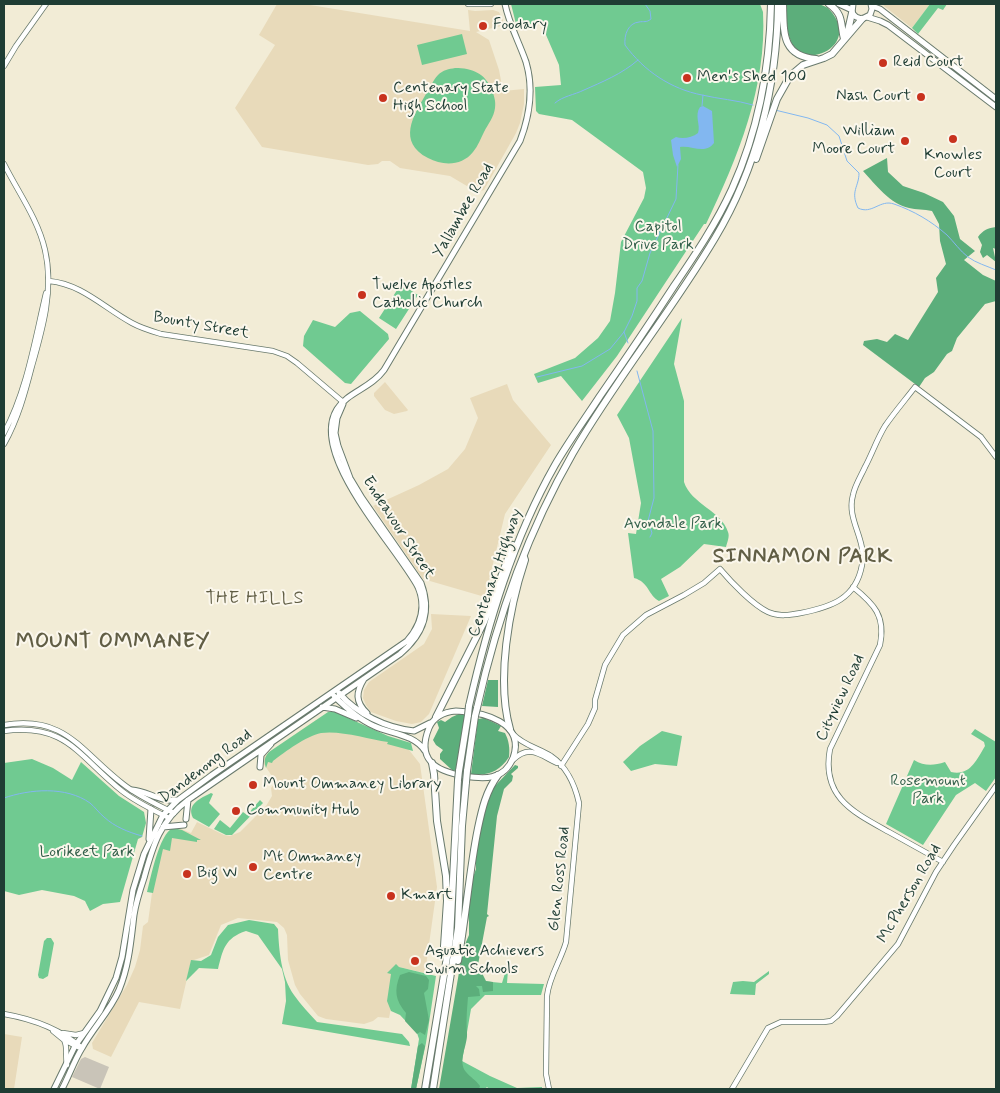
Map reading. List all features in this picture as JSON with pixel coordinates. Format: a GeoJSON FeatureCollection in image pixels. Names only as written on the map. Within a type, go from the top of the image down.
{"type":"FeatureCollection","features":[{"type":"Feature","properties":{"kind":"highway","name":"Centenary Highway"},"geometry":{"type":"LineString","coordinates":[[425,1089],[446,962],[452,906],[459,771],[469,706],[492,619],[528,519],[562,453],[703,243],[732,189],[747,149],[760,105],[769,47],[771,4]]}},
{"type":"Feature","properties":{"kind":"highway","name":"Centenary Highway"},"geometry":{"type":"LineString","coordinates":[[433,1089],[458,928],[462,826],[467,771],[475,716],[494,636],[524,554],[546,504],[573,453],[715,238],[739,192],[770,96],[776,50],[778,4]]}},
{"type":"Feature","properties":{"kind":"highway"},"geometry":{"type":"LineString","coordinates":[[783,4],[785,34],[789,46],[801,56],[820,60]]}},
{"type":"Feature","properties":{"kind":"highway"},"geometry":{"type":"LineString","coordinates":[[829,4],[834,7],[841,18],[845,37]]}},
{"type":"Feature","properties":{"kind":"highway"},"geometry":{"type":"LineString","coordinates":[[845,37],[852,12]]}},
{"type":"Feature","properties":{"kind":"highway"},"geometry":{"type":"LineString","coordinates":[[747,171],[752,169],[777,99],[786,83],[798,68],[832,54],[845,37],[865,18]]}},
{"type":"Feature","properties":{"kind":"highway"},"geometry":{"type":"LineString","coordinates":[[433,719],[472,649],[521,526],[528,519]]}},
{"type":"Feature","properties":{"kind":"highway"},"geometry":{"type":"LineString","coordinates":[[511,731],[505,696],[508,631],[515,593],[525,560],[524,554]]}},
{"type":"Feature","properties":{"kind":"highway"},"geometry":{"type":"LineString","coordinates":[[432,763],[437,821],[446,882],[444,953],[446,962]]}},
{"type":"Feature","properties":{"kind":"highway"},"geometry":{"type":"LineString","coordinates":[[450,988],[454,984],[468,881],[479,824],[488,790],[498,775]]}},
{"type":"Feature","properties":{"kind":"main road","name":"Yallambee Road"},"geometry":{"type":"LineString","coordinates":[[343,402],[374,383],[384,370],[523,134],[530,106],[530,82],[525,61],[505,4]]}},
{"type":"Feature","properties":{"kind":"main road"},"geometry":{"type":"LineString","coordinates":[[838,4],[852,12],[856,17],[880,21],[888,25],[996,107]]}},
{"type":"Feature","properties":{"kind":"main road"},"geometry":{"type":"LineString","coordinates":[[852,12],[853,4]]}},
{"type":"Feature","properties":{"kind":"main road"},"geometry":{"type":"LineString","coordinates":[[865,18],[872,12],[871,4],[880,6],[996,99]]}},
{"type":"Feature","properties":{"kind":"main road","name":"Endeavour Street"},"geometry":{"type":"LineString","coordinates":[[339,695],[400,654],[417,638],[424,620],[425,596],[421,583],[350,478],[335,433],[337,418],[343,402]]}},
{"type":"Feature","properties":{"kind":"main road","name":"Endeavour Street"},"geometry":{"type":"LineString","coordinates":[[333,690],[407,640],[417,628],[422,604],[420,591],[416,583],[351,488],[334,447],[331,433],[333,420],[343,402]]}},
{"type":"Feature","properties":{"kind":"main road"},"geometry":{"type":"LineString","coordinates":[[365,678],[358,691],[358,698],[361,707],[375,720]]}},
{"type":"Feature","properties":{"kind":"main road"},"geometry":{"type":"LineString","coordinates":[[322,707],[334,709],[383,730],[414,740],[438,769],[451,774],[485,779],[498,775],[512,761],[515,746],[511,731],[497,719],[453,711],[433,719],[414,731],[394,727],[375,720],[353,707],[333,690]]}},
{"type":"Feature","properties":{"kind":"main road","name":"Dandenong Road"},"geometry":{"type":"LineString","coordinates":[[62,1089],[84,1033],[100,1011],[116,978],[122,957],[130,901],[149,842],[163,814],[178,800],[333,690]]}},
{"type":"Feature","properties":{"kind":"main road"},"geometry":{"type":"LineString","coordinates":[[339,695],[345,707],[361,720]]}},
{"type":"Feature","properties":{"kind":"main road","name":"Dandenong Road"},"geometry":{"type":"LineString","coordinates":[[54,1089],[78,1046],[112,1004],[120,988],[129,957],[138,899],[153,846],[162,827],[188,800],[339,695]]}},
{"type":"Feature","properties":{"kind":"main road"},"geometry":{"type":"LineString","coordinates":[[426,754],[426,738],[433,719]]}},
{"type":"Feature","properties":{"kind":"main road"},"geometry":{"type":"LineString","coordinates":[[260,767],[261,755],[268,749],[272,741]]}},
{"type":"Feature","properties":{"kind":"main road"},"geometry":{"type":"LineString","coordinates":[[132,790],[168,801],[178,800]]}},
{"type":"Feature","properties":{"kind":"main road"},"geometry":{"type":"LineString","coordinates":[[186,819],[188,800]]}},
{"type":"Feature","properties":{"kind":"main road"},"geometry":{"type":"LineString","coordinates":[[149,842],[151,809]]}},
{"type":"Feature","properties":{"kind":"main road"},"geometry":{"type":"LineString","coordinates":[[162,827],[184,825]]}},
{"type":"Feature","properties":{"kind":"street"},"geometry":{"type":"LineString","coordinates":[[4,66],[46,4]]}},
{"type":"Feature","properties":{"kind":"street"},"geometry":{"type":"LineString","coordinates":[[468,4],[491,4]]}},
{"type":"Feature","properties":{"kind":"street"},"geometry":{"type":"LineString","coordinates":[[4,164],[40,233],[46,251],[49,282],[48,299],[40,338],[18,414],[4,444]]}},
{"type":"Feature","properties":{"kind":"street"},"geometry":{"type":"LineString","coordinates":[[4,433],[10,423],[21,392],[49,282]]}},
{"type":"Feature","properties":{"kind":"street","name":"Bounty Street"},"geometry":{"type":"LineString","coordinates":[[49,282],[63,283],[79,289],[118,315],[144,329],[161,334],[272,351],[287,356],[343,402]]}},
{"type":"Feature","properties":{"kind":"street"},"geometry":{"type":"LineString","coordinates":[[512,761],[520,754],[531,751],[559,764],[588,724],[595,708],[595,700],[606,665],[623,635],[646,615],[697,587],[720,569],[763,609],[779,616],[789,616],[824,609],[836,604],[852,587],[859,576],[863,558],[861,540],[852,513],[853,494],[880,435],[915,387],[982,437],[996,457]]}},
{"type":"Feature","properties":{"kind":"street","name":"Cityview Road"},"geometry":{"type":"LineString","coordinates":[[852,587],[874,606],[882,625],[882,635],[880,645],[830,749],[828,768],[832,783],[839,798],[850,809],[943,862]]}},
{"type":"Feature","properties":{"kind":"street"},"geometry":{"type":"LineString","coordinates":[[4,724],[22,722],[40,724],[69,736],[132,790],[174,813]]}},
{"type":"Feature","properties":{"kind":"street"},"geometry":{"type":"LineString","coordinates":[[4,731],[31,729],[56,735],[70,744],[122,791],[169,818]]}},
{"type":"Feature","properties":{"kind":"street","name":"Glen Ross Road"},"geometry":{"type":"LineString","coordinates":[[511,731],[520,741],[550,755],[573,783],[578,796],[579,810],[566,942],[546,996],[546,1074],[549,1089]]}},
{"type":"Feature","properties":{"kind":"street","name":"McPherson Road"},"geometry":{"type":"LineString","coordinates":[[732,1089],[768,1028],[781,1022],[830,1021],[837,1016],[898,944],[943,862],[996,786]]}},
{"type":"Feature","properties":{"kind":"street"},"geometry":{"type":"LineString","coordinates":[[4,1014],[30,1019],[60,1032],[76,1035],[84,1033]]}},
{"type":"Feature","properties":{"kind":"street"},"geometry":{"type":"LineString","coordinates":[[50,1028],[64,1040],[78,1046]]}},
{"type":"Feature","properties":{"kind":"street"},"geometry":{"type":"LineString","coordinates":[[60,1032],[78,1046]]}},
{"type":"Feature","properties":{"kind":"street"},"geometry":{"type":"LineString","coordinates":[[64,1040],[66,1044],[66,1065]]}},
{"type":"Feature","properties":{"kind":"shaded area","name":"Centenary State High School"},"geometry":{"type":"Polygon","coordinates":[[[277,4],[304,4],[470,31],[468,10],[493,10],[499,12],[505,25],[476,32],[489,40],[499,70],[503,91],[524,89],[524,104],[516,133],[484,190],[477,192],[450,176],[400,168],[390,161],[368,165],[262,147],[235,108],[275,45],[259,35],[277,4]]]}},
{"type":"Feature","properties":{"kind":"shaded area"},"geometry":{"type":"Polygon","coordinates":[[[883,4],[930,4],[912,28],[883,4]]]}},
{"type":"Feature","properties":{"kind":"shaded area"},"geometry":{"type":"Polygon","coordinates":[[[385,382],[407,411],[394,414],[385,410],[374,396],[374,393],[385,382]]]}},
{"type":"Feature","properties":{"kind":"shaded area"},"geometry":{"type":"Polygon","coordinates":[[[507,384],[513,400],[551,445],[505,514],[485,597],[423,579],[373,506],[419,485],[448,469],[465,449],[478,418],[470,398],[507,384]]]}},
{"type":"Feature","properties":{"kind":"shaded area"},"geometry":{"type":"Polygon","coordinates":[[[431,614],[471,616],[429,714],[421,722],[412,724],[396,721],[371,712],[363,698],[364,690],[369,682],[424,644],[432,629],[431,614]]]}},
{"type":"Feature","properties":{"kind":"shaded area","name":"Mt Ommaney Centre"},"geometry":{"type":"Polygon","coordinates":[[[316,720],[406,746],[420,764],[437,887],[425,973],[399,967],[389,1018],[378,1017],[364,1024],[326,1019],[318,1016],[295,985],[288,960],[287,935],[284,928],[277,922],[238,918],[221,925],[209,955],[191,961],[180,1009],[139,1002],[111,1057],[93,1049],[92,1043],[127,985],[135,967],[140,950],[143,926],[148,922],[156,864],[166,838],[173,829],[181,829],[191,833],[197,822],[224,835],[230,836],[240,832],[266,806],[272,796],[271,788],[276,782],[263,763],[264,756],[316,720]]]}},
{"type":"Feature","properties":{"kind":"shaded area"},"geometry":{"type":"Polygon","coordinates":[[[4,1034],[22,1037],[14,1089],[4,1089],[4,1034]]]}},
{"type":"Feature","properties":{"kind":"shaded area"},"geometry":{"type":"Polygon","coordinates":[[[85,1057],[109,1067],[100,1089],[72,1077],[81,1059],[85,1057]]]}},
{"type":"Feature","properties":{"kind":"green space","name":"Capitol Drive Park"},"geometry":{"type":"Polygon","coordinates":[[[511,4],[760,4],[763,12],[763,40],[755,94],[739,147],[718,199],[706,224],[704,224],[617,356],[582,401],[561,376],[538,383],[534,374],[575,358],[598,338],[610,321],[621,242],[644,198],[646,188],[643,172],[572,120],[539,114],[536,111],[535,87],[561,85],[559,65],[540,21],[517,28],[511,4]]]}},
{"type":"Feature","properties":{"kind":"green space"},"geometry":{"type":"Polygon","coordinates":[[[786,4],[815,4],[829,9],[835,17],[839,28],[838,39],[832,47],[814,55],[804,54],[796,49],[790,39],[787,26],[786,4]]]}},
{"type":"Feature","properties":{"kind":"green space"},"geometry":{"type":"Polygon","coordinates":[[[930,4],[947,4],[943,10],[938,8],[918,34],[912,28],[930,4]]]}},
{"type":"Feature","properties":{"kind":"green space"},"geometry":{"type":"Polygon","coordinates":[[[462,34],[467,54],[422,65],[417,45],[462,34]]]}},
{"type":"Feature","properties":{"kind":"green space"},"geometry":{"type":"Polygon","coordinates":[[[448,69],[472,70],[486,79],[492,90],[495,108],[478,145],[469,157],[458,162],[446,163],[434,161],[418,152],[410,137],[416,111],[436,77],[448,69]]]}},
{"type":"Feature","properties":{"kind":"green space"},"geometry":{"type":"Polygon","coordinates":[[[887,158],[888,172],[903,186],[943,202],[954,216],[960,239],[975,251],[964,260],[983,275],[996,281],[996,301],[985,304],[957,338],[952,351],[947,354],[934,372],[925,378],[919,387],[863,345],[864,341],[877,339],[887,342],[895,334],[908,340],[938,292],[936,278],[946,264],[940,241],[939,224],[932,211],[902,206],[884,193],[863,171],[887,158]]]}},
{"type":"Feature","properties":{"kind":"green space"},"geometry":{"type":"Polygon","coordinates":[[[996,227],[996,249],[993,248],[996,262],[987,255],[983,258],[980,252],[982,245],[978,237],[986,230],[996,227]]]}},
{"type":"Feature","properties":{"kind":"green space"},"geometry":{"type":"Polygon","coordinates":[[[401,284],[418,295],[396,329],[379,318],[401,284]]]}},
{"type":"Feature","properties":{"kind":"green space"},"geometry":{"type":"Polygon","coordinates":[[[360,311],[388,334],[389,339],[351,384],[345,383],[303,346],[304,336],[313,320],[335,327],[350,313],[360,311]]]}},
{"type":"Feature","properties":{"kind":"green space","name":"Avondale Park"},"geometry":{"type":"Polygon","coordinates":[[[682,318],[674,364],[684,401],[684,482],[693,496],[720,518],[729,535],[726,547],[704,544],[680,567],[661,579],[669,596],[659,601],[643,582],[634,578],[628,533],[636,534],[641,503],[629,438],[617,415],[682,318]]]}},
{"type":"Feature","properties":{"kind":"green space"},"geometry":{"type":"Polygon","coordinates":[[[488,680],[498,680],[498,707],[482,706],[488,680]]]}},
{"type":"Feature","properties":{"kind":"green space"},"geometry":{"type":"Polygon","coordinates":[[[328,712],[335,712],[388,736],[411,743],[413,751],[387,744],[388,742],[329,732],[309,737],[272,763],[268,762],[266,768],[265,760],[269,752],[328,712]]]}},
{"type":"Feature","properties":{"kind":"green space"},"geometry":{"type":"Polygon","coordinates":[[[461,713],[465,714],[457,771],[452,770],[440,759],[440,754],[443,750],[433,740],[439,728],[437,722],[441,720],[445,722],[461,713]]]}},
{"type":"Feature","properties":{"kind":"green space"},"geometry":{"type":"Polygon","coordinates":[[[484,718],[501,726],[498,731],[505,733],[509,745],[509,757],[493,772],[471,774],[478,719],[484,718]]]}},
{"type":"Feature","properties":{"kind":"green space","name":"Rosemount Park"},"geometry":{"type":"Polygon","coordinates":[[[975,729],[996,742],[996,777],[986,791],[975,783],[956,795],[923,845],[886,824],[914,760],[929,765],[945,762],[951,772],[963,772],[972,766],[985,746],[984,742],[971,734],[975,729]]]}},
{"type":"Feature","properties":{"kind":"green space"},"geometry":{"type":"Polygon","coordinates":[[[662,731],[682,736],[677,766],[655,764],[631,771],[623,762],[640,746],[662,731]]]}},
{"type":"Feature","properties":{"kind":"green space","name":"Lorikeet Park"},"geometry":{"type":"Polygon","coordinates":[[[32,759],[53,768],[72,780],[81,762],[119,796],[144,812],[146,823],[142,837],[138,839],[120,902],[103,904],[90,911],[85,901],[74,896],[42,890],[19,895],[4,891],[4,763],[32,759]]]}},
{"type":"Feature","properties":{"kind":"green space"},"geometry":{"type":"Polygon","coordinates":[[[515,765],[518,768],[511,774],[513,776],[512,781],[504,789],[497,816],[487,914],[489,916],[487,917],[477,970],[482,973],[486,981],[493,982],[493,991],[483,992],[482,986],[476,986],[479,989],[480,996],[468,997],[467,1038],[462,1063],[466,1072],[480,1086],[479,1089],[439,1089],[463,949],[469,935],[468,914],[472,880],[476,869],[476,852],[486,803],[491,790],[515,765]]]}},
{"type":"Feature","properties":{"kind":"green space"},"geometry":{"type":"Polygon","coordinates":[[[211,793],[213,794],[209,803],[220,814],[209,827],[193,818],[191,809],[196,802],[211,793]]]}},
{"type":"Feature","properties":{"kind":"green space"},"geometry":{"type":"Polygon","coordinates":[[[260,800],[263,803],[232,835],[226,835],[214,829],[220,820],[230,828],[243,812],[247,815],[260,800]]]}},
{"type":"Feature","properties":{"kind":"green space"},"geometry":{"type":"Polygon","coordinates":[[[173,828],[182,830],[201,840],[197,840],[197,842],[172,838],[170,851],[163,849],[153,893],[147,892],[160,847],[168,832],[173,828]]]}},
{"type":"Feature","properties":{"kind":"green space"},"geometry":{"type":"Polygon","coordinates":[[[249,920],[274,924],[278,929],[280,954],[286,980],[297,999],[317,1022],[402,1034],[410,1046],[282,1024],[286,1001],[282,969],[258,935],[246,931],[233,937],[226,945],[218,969],[199,968],[186,981],[191,960],[201,961],[211,955],[218,937],[228,925],[249,920]]]}},
{"type":"Feature","properties":{"kind":"green space"},"geometry":{"type":"Polygon","coordinates":[[[47,938],[51,938],[54,943],[48,976],[43,979],[39,978],[38,975],[44,941],[47,938]]]}},
{"type":"Feature","properties":{"kind":"green space"},"geometry":{"type":"Polygon","coordinates":[[[396,964],[399,967],[436,976],[426,1043],[416,1089],[411,1089],[419,1039],[417,1033],[400,1015],[391,1011],[387,1001],[391,974],[387,973],[396,964]]]}},
{"type":"Feature","properties":{"kind":"green space"},"geometry":{"type":"Polygon","coordinates":[[[506,970],[508,970],[507,983],[544,984],[541,995],[485,995],[471,1009],[462,1061],[517,1088],[542,1087],[542,1089],[489,1089],[487,1087],[485,1089],[443,1089],[462,979],[502,983],[506,970]]]}},
{"type":"Feature","properties":{"kind":"green space"},"geometry":{"type":"Polygon","coordinates":[[[769,971],[769,974],[756,984],[755,995],[730,994],[733,982],[754,982],[769,971]]]}},
{"type":"Feature","properties":{"kind":"green space"},"geometry":{"type":"Polygon","coordinates":[[[409,972],[426,976],[429,980],[428,989],[424,993],[429,1020],[425,1035],[420,1032],[417,1034],[405,1021],[406,1013],[398,999],[396,990],[400,975],[409,972]]]}},
{"type":"Feature","properties":{"kind":"green space"},"geometry":{"type":"Polygon","coordinates":[[[422,1043],[425,1046],[416,1089],[411,1089],[418,1046],[422,1043]]]}},
{"type":"Feature","properties":{"kind":"water"},"geometry":{"type":"Polygon","coordinates":[[[703,106],[712,111],[714,143],[710,147],[702,149],[680,147],[681,159],[677,167],[671,140],[676,137],[690,137],[698,133],[698,110],[703,106]]]}},
{"type":"Feature","properties":{"kind":"waterway"},"geometry":{"type":"LineString","coordinates":[[645,4],[650,11],[651,19],[635,23],[629,27],[625,41],[625,45],[641,63],[659,78],[680,88],[702,95],[753,105]]}},
{"type":"Feature","properties":{"kind":"waterway"},"geometry":{"type":"LineString","coordinates":[[555,103],[612,77],[638,60]]}},
{"type":"Feature","properties":{"kind":"waterway"},"geometry":{"type":"LineString","coordinates":[[702,106],[703,95]]}},
{"type":"Feature","properties":{"kind":"waterway"},"geometry":{"type":"LineString","coordinates":[[775,110],[827,125],[839,136],[847,161],[859,173],[855,193],[858,208],[868,210],[884,203],[889,203],[908,210],[941,230],[968,257],[996,270]]}},
{"type":"Feature","properties":{"kind":"waterway"},"geometry":{"type":"LineString","coordinates":[[537,377],[582,366],[610,349],[624,332],[637,301],[637,288],[642,281],[650,253],[676,199],[678,165]]}},
{"type":"Feature","properties":{"kind":"waterway"},"geometry":{"type":"LineString","coordinates":[[624,332],[628,343]]}},
{"type":"Feature","properties":{"kind":"waterway"},"geometry":{"type":"LineString","coordinates":[[637,371],[653,431],[654,498],[648,521],[652,533],[650,537]]}},
{"type":"Feature","properties":{"kind":"waterway"},"geometry":{"type":"LineString","coordinates":[[4,798],[36,791],[70,794],[90,803],[108,821],[142,836]]}},
{"type":"Feature","properties":{"kind":"place","name":"Foodary"},"geometry":{"type":"Point","coordinates":[483,26]}},
{"type":"Feature","properties":{"kind":"place","name":"Reid Court"},"geometry":{"type":"Point","coordinates":[883,63]}},
{"type":"Feature","properties":{"kind":"place","name":"Men's Shed 100"},"geometry":{"type":"Point","coordinates":[687,78]}},
{"type":"Feature","properties":{"kind":"place","name":"Nash Court"},"geometry":{"type":"Point","coordinates":[921,97]}},
{"type":"Feature","properties":{"kind":"place","name":"Centenary State High School"},"geometry":{"type":"Point","coordinates":[383,98]}},
{"type":"Feature","properties":{"kind":"place","name":"Knowles Court"},"geometry":{"type":"Point","coordinates":[953,139]}},
{"type":"Feature","properties":{"kind":"place","name":"William Moore Court"},"geometry":{"type":"Point","coordinates":[905,141]}},
{"type":"Feature","properties":{"kind":"place","name":"Twelve Apostles Catholic Church"},"geometry":{"type":"Point","coordinates":[362,295]}},
{"type":"Feature","properties":{"kind":"place","name":"Mount Ommaney Library"},"geometry":{"type":"Point","coordinates":[253,785]}},
{"type":"Feature","properties":{"kind":"place","name":"Community Hub"},"geometry":{"type":"Point","coordinates":[236,811]}},
{"type":"Feature","properties":{"kind":"place","name":"Mt Ommaney Centre"},"geometry":{"type":"Point","coordinates":[253,867]}},
{"type":"Feature","properties":{"kind":"place","name":"Big W"},"geometry":{"type":"Point","coordinates":[187,874]}},
{"type":"Feature","properties":{"kind":"place","name":"Kmart"},"geometry":{"type":"Point","coordinates":[391,896]}},
{"type":"Feature","properties":{"kind":"place","name":"Aquatic Achievers Swim Schools"},"geometry":{"type":"Point","coordinates":[415,961]}},
{"type":"Feature","properties":{"kind":"district","name":"SINNAMON PARK"},"geometry":{"type":"Point","coordinates":[803,558]}},
{"type":"Feature","properties":{"kind":"district","name":"THE HILLS"},"geometry":{"type":"Point","coordinates":[255,599]}},
{"type":"Feature","properties":{"kind":"district","name":"MOUNT OMMANEY"},"geometry":{"type":"Point","coordinates":[113,643]}}]}
